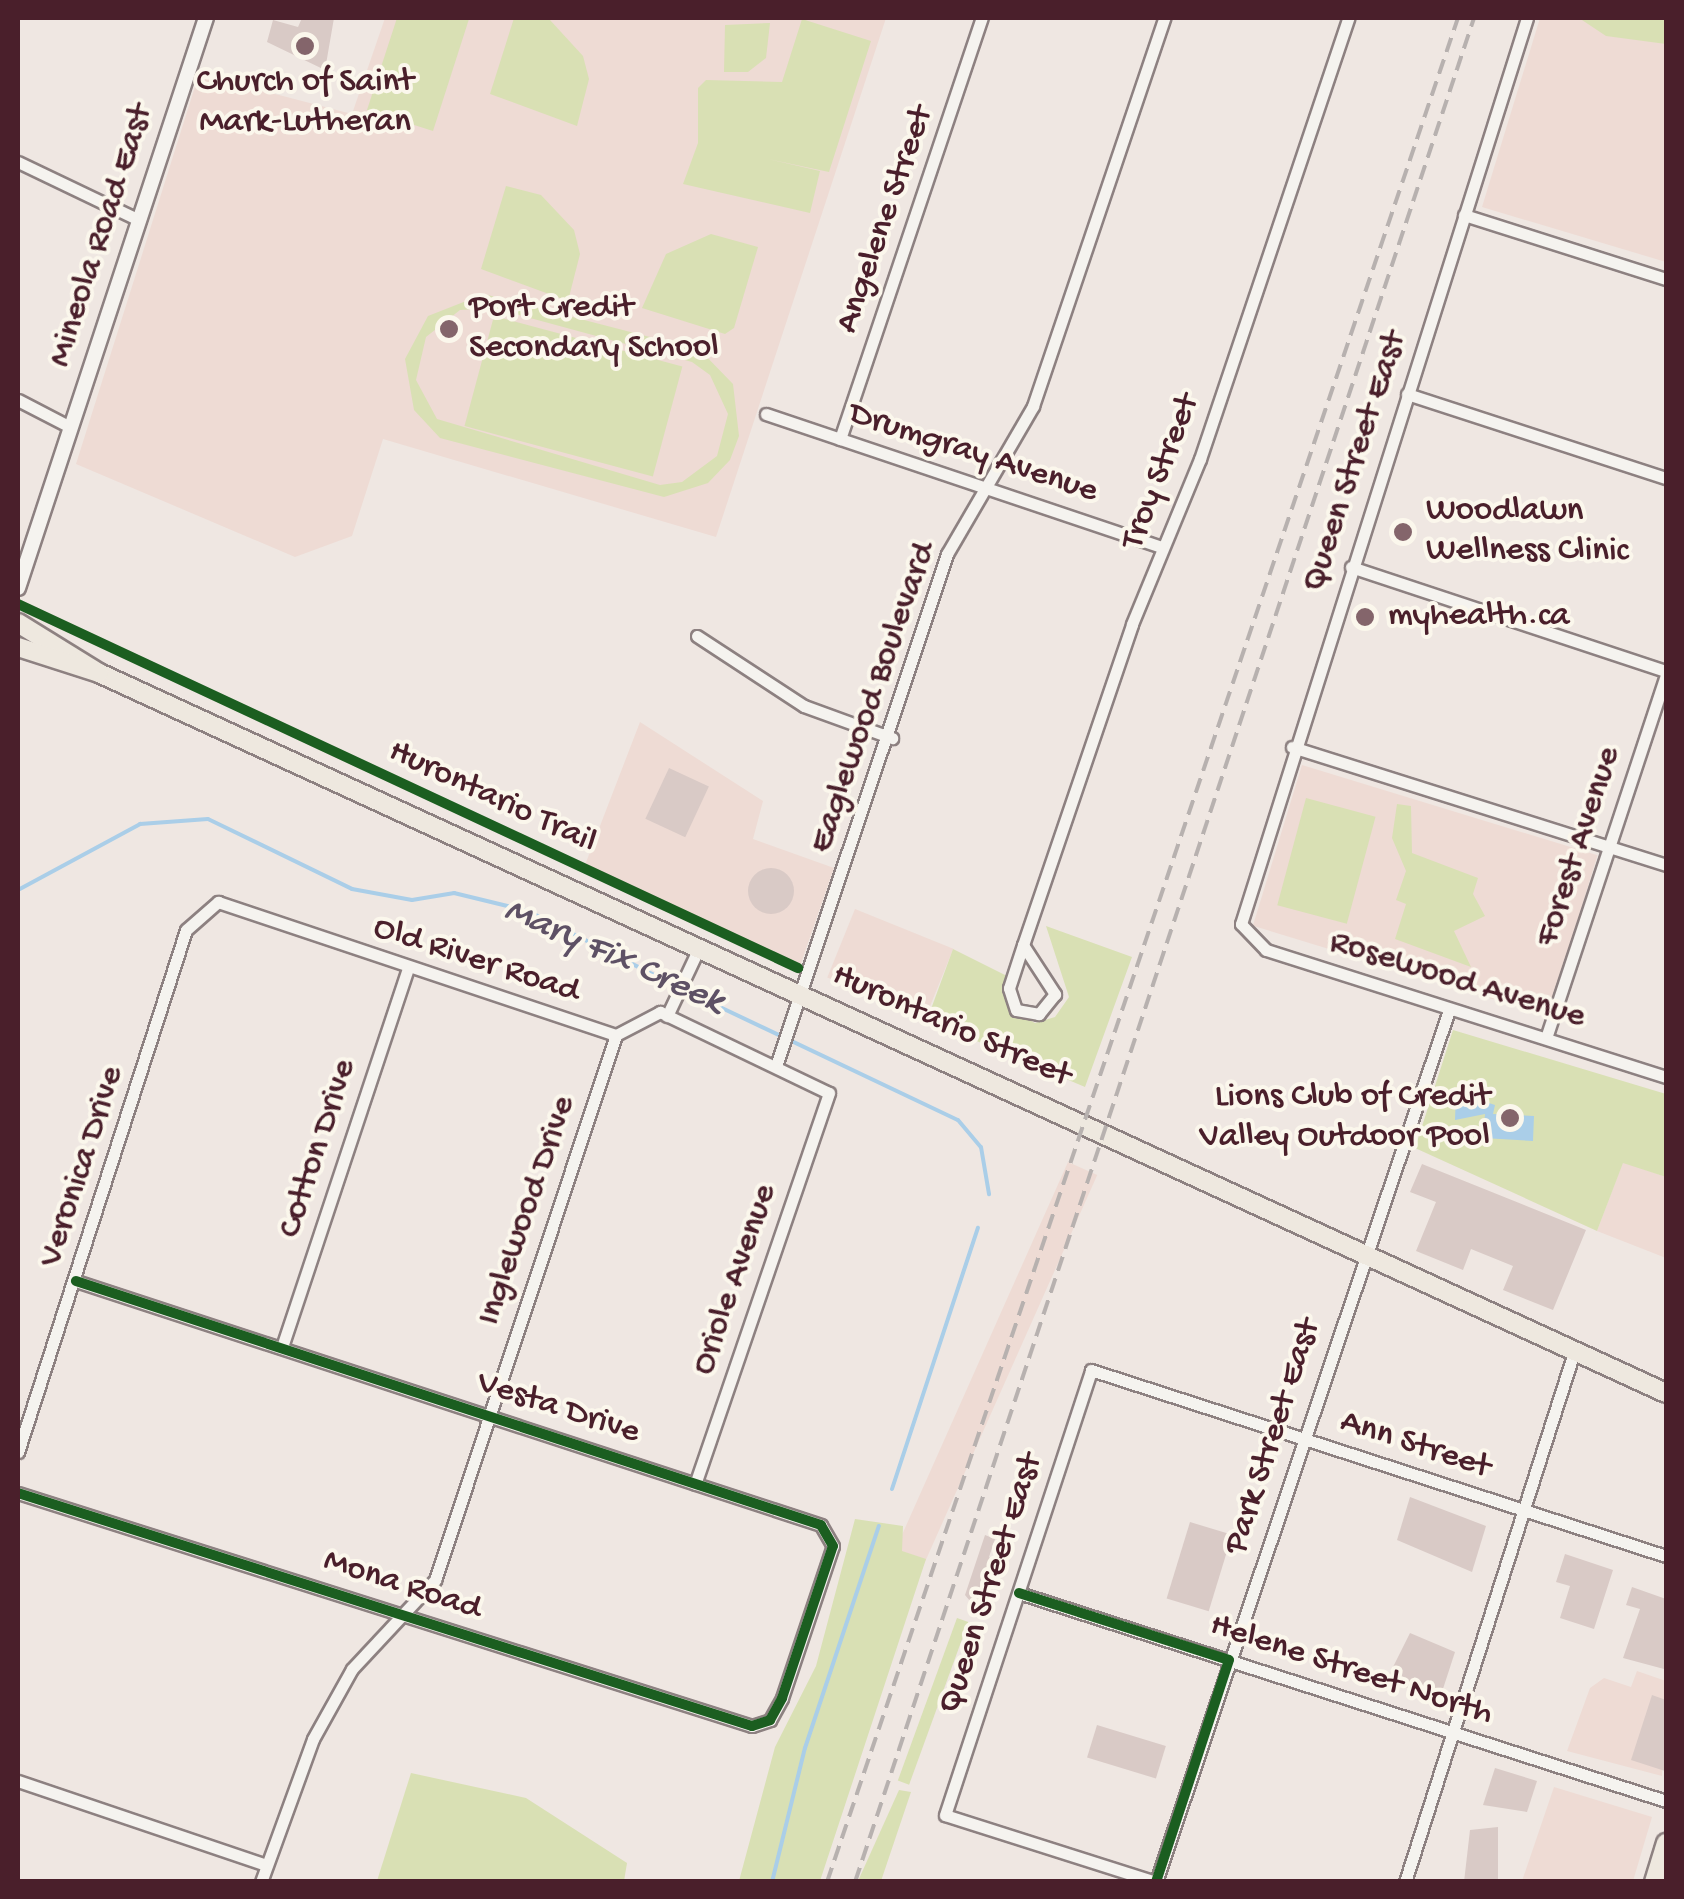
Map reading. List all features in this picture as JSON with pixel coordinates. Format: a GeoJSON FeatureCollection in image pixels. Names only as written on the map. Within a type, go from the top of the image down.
{"type":"FeatureCollection","features":[{"type":"Feature","properties":{"kind":"main road","name":"Hurontario Street"},"geometry":{"type":"LineString","coordinates":[[18,623],[99,673]]}},
{"type":"Feature","properties":{"kind":"main road","name":"Hurontario Street"},"geometry":{"type":"LineString","coordinates":[[18,647],[99,673],[1666,1393]]}},
{"type":"Feature","properties":{"kind":"main road"},"geometry":{"type":"LineString","coordinates":[[1654,1882],[1666,1843]]}},
{"type":"Feature","properties":{"kind":"street","name":"Mineola Road East"},"geometry":{"type":"LineString","coordinates":[[18,588],[206,18]]}},
{"type":"Feature","properties":{"kind":"street","name":"Angelene Street"},"geometry":{"type":"LineString","coordinates":[[840,439],[982,18]]}},
{"type":"Feature","properties":{"kind":"street","name":"Eaglewood Boulevard"},"geometry":{"type":"LineString","coordinates":[[776,1066],[806,997],[892,738],[947,554],[988,490],[1033,406],[1164,18]]}},
{"type":"Feature","properties":{"kind":"street","name":"Troy Street"},"geometry":{"type":"LineString","coordinates":[[1023,945],[1055,994],[1039,1014],[1010,1000],[1023,945],[1348,18]]}},
{"type":"Feature","properties":{"kind":"street","name":"Queen Street East"},"geometry":{"type":"LineString","coordinates":[[1241,924],[1292,747],[1527,18]]}},
{"type":"Feature","properties":{"kind":"street"},"geometry":{"type":"LineString","coordinates":[[18,162],[139,220]]}},
{"type":"Feature","properties":{"kind":"street"},"geometry":{"type":"LineString","coordinates":[[1464,215],[1666,280]]}},
{"type":"Feature","properties":{"kind":"street"},"geometry":{"type":"LineString","coordinates":[[1407,394],[1666,478]]}},
{"type":"Feature","properties":{"kind":"street"},"geometry":{"type":"LineString","coordinates":[[18,400],[70,427]]}},
{"type":"Feature","properties":{"kind":"street","name":"Drumgray Avenue"},"geometry":{"type":"LineString","coordinates":[[766,414],[1162,548]]}},
{"type":"Feature","properties":{"kind":"street"},"geometry":{"type":"LineString","coordinates":[[1351,567],[1666,673]]}},
{"type":"Feature","properties":{"kind":"street"},"geometry":{"type":"LineString","coordinates":[[698,636],[804,706],[892,738]]}},
{"type":"Feature","properties":{"kind":"street","name":"Forest Avenue"},"geometry":{"type":"LineString","coordinates":[[1546,1038],[1666,673]]}},
{"type":"Feature","properties":{"kind":"street"},"geometry":{"type":"LineString","coordinates":[[1292,747],[1666,866]]}},
{"type":"Feature","properties":{"kind":"street","name":"Old River Road"},"geometry":{"type":"LineString","coordinates":[[207,904],[616,1035],[667,1016]]}},
{"type":"Feature","properties":{"kind":"street","name":"Veronica Drive"},"geometry":{"type":"LineString","coordinates":[[18,1452],[186,930],[207,904]]}},
{"type":"Feature","properties":{"kind":"street","name":"Rosewood Avenue"},"geometry":{"type":"LineString","coordinates":[[1241,924],[1266,950],[1666,1077]]}},
{"type":"Feature","properties":{"kind":"street"},"geometry":{"type":"LineString","coordinates":[[699,948],[667,1016],[776,1066]]}},
{"type":"Feature","properties":{"kind":"street","name":"Cotton Drive"},"geometry":{"type":"LineString","coordinates":[[282,1346],[408,969]]}},
{"type":"Feature","properties":{"kind":"street","name":"Park Street East"},"geometry":{"type":"LineString","coordinates":[[1156,1882],[1302,1438],[1449,1010]]}},
{"type":"Feature","properties":{"kind":"street","name":"Inglewood Drive"},"geometry":{"type":"LineString","coordinates":[[261,1882],[313,1740],[352,1669],[435,1580],[616,1035]]}},
{"type":"Feature","properties":{"kind":"street","name":"Oriole Avenue"},"geometry":{"type":"LineString","coordinates":[[695,1484],[828,1094],[776,1066]]}},
{"type":"Feature","properties":{"kind":"street","name":"Vesta Drive"},"geometry":{"type":"LineString","coordinates":[[76,1281],[489,1415],[832,1534],[770,1720]]}},
{"type":"Feature","properties":{"kind":"street"},"geometry":{"type":"LineString","coordinates":[[1405,1882],[1527,1511],[1574,1352]]}},
{"type":"Feature","properties":{"kind":"street","name":"Queen Street East"},"geometry":{"type":"LineString","coordinates":[[1090,1370],[945,1814],[1156,1882]]}},
{"type":"Feature","properties":{"kind":"street","name":"Ann Street"},"geometry":{"type":"LineString","coordinates":[[1090,1370],[1666,1556]]}},
{"type":"Feature","properties":{"kind":"street","name":"Mona Road"},"geometry":{"type":"LineString","coordinates":[[18,1493],[752,1726],[770,1720]]}},
{"type":"Feature","properties":{"kind":"street","name":"Helene Street North"},"geometry":{"type":"LineString","coordinates":[[1018,1594],[1666,1801]]}},
{"type":"Feature","properties":{"kind":"street"},"geometry":{"type":"LineString","coordinates":[[18,1781],[266,1865]]}},
{"type":"Feature","properties":{"kind":"shaded area","name":"Port Credit Secondary School"},"geometry":{"type":"Polygon","coordinates":[[[385,18],[886,18],[716,537],[383,439],[352,536],[295,557],[76,464],[199,74],[352,114],[385,18]]]}},
{"type":"Feature","properties":{"kind":"shaded area"},"geometry":{"type":"Polygon","coordinates":[[[1540,18],[1666,18],[1666,262],[1482,207],[1540,18]]]}},
{"type":"Feature","properties":{"kind":"shaded area"},"geometry":{"type":"Polygon","coordinates":[[[640,722],[763,801],[753,839],[834,868],[800,966],[585,865],[640,722]]]}},
{"type":"Feature","properties":{"kind":"shaded area"},"geometry":{"type":"Polygon","coordinates":[[[1302,765],[1597,855],[1548,1016],[1253,926],[1302,765]]]}},
{"type":"Feature","properties":{"kind":"shaded area"},"geometry":{"type":"Polygon","coordinates":[[[855,909],[953,949],[926,1017],[827,978],[855,909]]]}},
{"type":"Feature","properties":{"kind":"shaded area"},"geometry":{"type":"Polygon","coordinates":[[[1068,1162],[1097,1175],[787,1871],[758,1858],[1068,1162]]]}},
{"type":"Feature","properties":{"kind":"shaded area"},"geometry":{"type":"Polygon","coordinates":[[[1623,1162],[1666,1177],[1666,1258],[1597,1231],[1623,1162]]]}},
{"type":"Feature","properties":{"kind":"shaded area"},"geometry":{"type":"Polygon","coordinates":[[[1637,1671],[1666,1681],[1662,1776],[1567,1751],[1590,1688],[1604,1678],[1631,1687],[1637,1671]]]}},
{"type":"Feature","properties":{"kind":"shaded area"},"geometry":{"type":"Polygon","coordinates":[[[1554,1787],[1652,1817],[1633,1881],[1522,1881],[1554,1787]]]}},
{"type":"Feature","properties":{"kind":"green space"},"geometry":{"type":"Polygon","coordinates":[[[397,18],[469,19],[433,131],[367,110],[397,18]]]}},
{"type":"Feature","properties":{"kind":"green space"},"geometry":{"type":"Polygon","coordinates":[[[514,18],[550,20],[583,56],[589,79],[577,126],[490,94],[514,18]]]}},
{"type":"Feature","properties":{"kind":"green space"},"geometry":{"type":"Polygon","coordinates":[[[1579,18],[1666,18],[1666,44],[1606,36],[1579,18]]]}},
{"type":"Feature","properties":{"kind":"green space"},"geometry":{"type":"Polygon","coordinates":[[[802,19],[871,41],[829,172],[768,159],[820,171],[810,213],[683,184],[698,143],[698,88],[706,80],[782,82],[802,19]]]}},
{"type":"Feature","properties":{"kind":"green space"},"geometry":{"type":"Polygon","coordinates":[[[770,23],[766,58],[748,72],[724,72],[725,25],[770,23]]]}},
{"type":"Feature","properties":{"kind":"green space"},"geometry":{"type":"Polygon","coordinates":[[[506,186],[541,195],[574,230],[580,254],[568,301],[481,269],[506,186]]]}},
{"type":"Feature","properties":{"kind":"green space"},"geometry":{"type":"Polygon","coordinates":[[[711,234],[758,247],[734,328],[725,334],[642,308],[666,254],[711,234]]]}},
{"type":"Feature","properties":{"kind":"green space"},"geometry":{"type":"Polygon","coordinates":[[[484,294],[700,350],[733,384],[739,436],[730,460],[708,483],[664,497],[440,438],[414,410],[405,359],[428,316],[484,294]],[[493,308],[460,310],[426,337],[416,380],[437,419],[660,485],[682,482],[717,456],[728,414],[710,375],[692,362],[493,308]]]}},
{"type":"Feature","properties":{"kind":"green space"},"geometry":{"type":"Polygon","coordinates":[[[494,316],[682,366],[653,477],[464,426],[494,316]]]}},
{"type":"Feature","properties":{"kind":"green space"},"geometry":{"type":"Polygon","coordinates":[[[1306,798],[1376,817],[1347,924],[1277,905],[1306,798]]]}},
{"type":"Feature","properties":{"kind":"green space"},"geometry":{"type":"Polygon","coordinates":[[[1397,804],[1411,806],[1412,853],[1478,878],[1473,894],[1485,916],[1454,931],[1471,967],[1395,939],[1406,904],[1396,900],[1406,871],[1392,838],[1397,804]]]}},
{"type":"Feature","properties":{"kind":"green space"},"geometry":{"type":"Polygon","coordinates":[[[1046,926],[1132,957],[1085,1087],[927,1020],[953,949],[1011,978],[1015,1012],[1035,1023],[1055,1017],[1069,997],[1046,926]]]}},
{"type":"Feature","properties":{"kind":"green space"},"geometry":{"type":"Polygon","coordinates":[[[1453,1030],[1666,1094],[1666,1177],[1623,1163],[1597,1231],[1415,1148],[1453,1030]]]}},
{"type":"Feature","properties":{"kind":"green space"},"geometry":{"type":"Polygon","coordinates":[[[855,1519],[903,1526],[902,1551],[926,1559],[820,1881],[739,1881],[775,1747],[816,1666],[855,1519]]]}},
{"type":"Feature","properties":{"kind":"green space"},"geometry":{"type":"Polygon","coordinates":[[[957,1618],[968,1622],[909,1785],[898,1781],[957,1618]]]}},
{"type":"Feature","properties":{"kind":"green space"},"geometry":{"type":"Polygon","coordinates":[[[411,1773],[526,1798],[627,1863],[624,1881],[377,1881],[411,1773]]]}},
{"type":"Feature","properties":{"kind":"green space"},"geometry":{"type":"Polygon","coordinates":[[[899,1790],[911,1792],[881,1881],[858,1881],[899,1790]]]}},
{"type":"Feature","properties":{"kind":"water","name":"Lions Club of Credit Valley Outdoor Pool"},"geometry":{"type":"Polygon","coordinates":[[[1456,1092],[1495,1105],[1493,1114],[1534,1116],[1533,1141],[1483,1138],[1485,1114],[1455,1120],[1456,1092]]]}},
{"type":"Feature","properties":{"kind":"building","name":"Church of Saint Mark-Lutheran"},"geometry":{"type":"Polygon","coordinates":[[[302,18],[334,18],[325,70],[267,42],[273,20],[298,27],[302,18]]]}},
{"type":"Feature","properties":{"kind":"building"},"geometry":{"type":"Polygon","coordinates":[[[669,768],[709,787],[685,837],[645,819],[669,768]]]}},
{"type":"Feature","properties":{"kind":"building"},"geometry":{"type":"Polygon","coordinates":[[[771,868],[787,875],[794,891],[787,907],[771,914],[755,907],[748,891],[755,875],[771,868]]]}},
{"type":"Feature","properties":{"kind":"building"},"geometry":{"type":"Polygon","coordinates":[[[1422,1164],[1586,1230],[1553,1310],[1503,1290],[1513,1266],[1471,1249],[1463,1270],[1416,1251],[1436,1202],[1410,1192],[1422,1164]]]}},
{"type":"Feature","properties":{"kind":"building"},"geometry":{"type":"Polygon","coordinates":[[[1410,1497],[1486,1526],[1472,1572],[1397,1540],[1410,1497]]]}},
{"type":"Feature","properties":{"kind":"building"},"geometry":{"type":"Polygon","coordinates":[[[1190,1522],[1232,1535],[1209,1611],[1167,1599],[1190,1522]]]}},
{"type":"Feature","properties":{"kind":"building"},"geometry":{"type":"Polygon","coordinates":[[[985,1535],[995,1539],[989,1557],[1003,1570],[980,1613],[965,1595],[985,1535]]]}},
{"type":"Feature","properties":{"kind":"building"},"geometry":{"type":"Polygon","coordinates":[[[1565,1554],[1613,1570],[1594,1629],[1560,1618],[1570,1586],[1556,1582],[1565,1554]]]}},
{"type":"Feature","properties":{"kind":"building"},"geometry":{"type":"Polygon","coordinates":[[[1632,1587],[1666,1599],[1664,1669],[1623,1658],[1640,1609],[1626,1605],[1632,1587]]]}},
{"type":"Feature","properties":{"kind":"building"},"geometry":{"type":"Polygon","coordinates":[[[1410,1633],[1455,1652],[1440,1698],[1386,1681],[1410,1633]]]}},
{"type":"Feature","properties":{"kind":"building"},"geometry":{"type":"Polygon","coordinates":[[[1652,1695],[1666,1700],[1665,1771],[1631,1760],[1652,1695]]]}},
{"type":"Feature","properties":{"kind":"building"},"geometry":{"type":"Polygon","coordinates":[[[1097,1725],[1166,1746],[1156,1779],[1087,1758],[1097,1725]]]}},
{"type":"Feature","properties":{"kind":"building"},"geometry":{"type":"Polygon","coordinates":[[[1495,1768],[1537,1781],[1527,1812],[1483,1805],[1495,1768]]]}},
{"type":"Feature","properties":{"kind":"building"},"geometry":{"type":"Polygon","coordinates":[[[1498,1827],[1498,1882],[1464,1882],[1470,1830],[1498,1827]]]}},
{"type":"Feature","properties":{"kind":"waterway","name":"Mary Fix Creek"},"geometry":{"type":"LineString","coordinates":[[18,890],[140,824],[208,819],[352,889],[412,900],[454,893],[528,911],[676,986]]}},
{"type":"Feature","properties":{"kind":"waterway","name":"Mary Fix Creek"},"geometry":{"type":"LineString","coordinates":[[684,990],[958,1120],[981,1147],[989,1194]]}},
{"type":"Feature","properties":{"kind":"waterway","name":"Mary Fix Creek"},"geometry":{"type":"LineString","coordinates":[[892,1489],[978,1228]]}},
{"type":"Feature","properties":{"kind":"waterway","name":"Mary Fix Creek"},"geometry":{"type":"LineString","coordinates":[[772,1882],[805,1748],[879,1526]]}},
{"type":"Feature","properties":{"kind":"railway"},"geometry":{"type":"LineString","coordinates":[[827,1882],[1458,18]]}},
{"type":"Feature","properties":{"kind":"railway"},"geometry":{"type":"LineString","coordinates":[[855,1882],[1474,18]]}},
{"type":"Feature","properties":{"kind":"cycle path","name":"Hurontario Trail"},"geometry":{"type":"LineString","coordinates":[[18,604],[798,968]]}},
{"type":"Feature","properties":{"kind":"cycle path"},"geometry":{"type":"LineString","coordinates":[[18,1493],[752,1726],[770,1720],[782,1698],[833,1546],[821,1525],[76,1281]]}},
{"type":"Feature","properties":{"kind":"cycle path"},"geometry":{"type":"LineString","coordinates":[[1019,1593],[1229,1660],[1156,1882]]}},
{"type":"Feature","properties":{"kind":"place","name":"Church of Saint Mark-Lutheran"},"geometry":{"type":"Point","coordinates":[305,46]}},
{"type":"Feature","properties":{"kind":"place","name":"Port Credit Secondary School"},"geometry":{"type":"Point","coordinates":[449,329]}},
{"type":"Feature","properties":{"kind":"place","name":"Woodlawn Wellness Clinic"},"geometry":{"type":"Point","coordinates":[1403,532]}},
{"type":"Feature","properties":{"kind":"place","name":"myhealth.ca"},"geometry":{"type":"Point","coordinates":[1365,617]}},
{"type":"Feature","properties":{"kind":"place","name":"Lions Club of Credit Valley Outdoor Pool"},"geometry":{"type":"Point","coordinates":[1510,1118]}}]}
